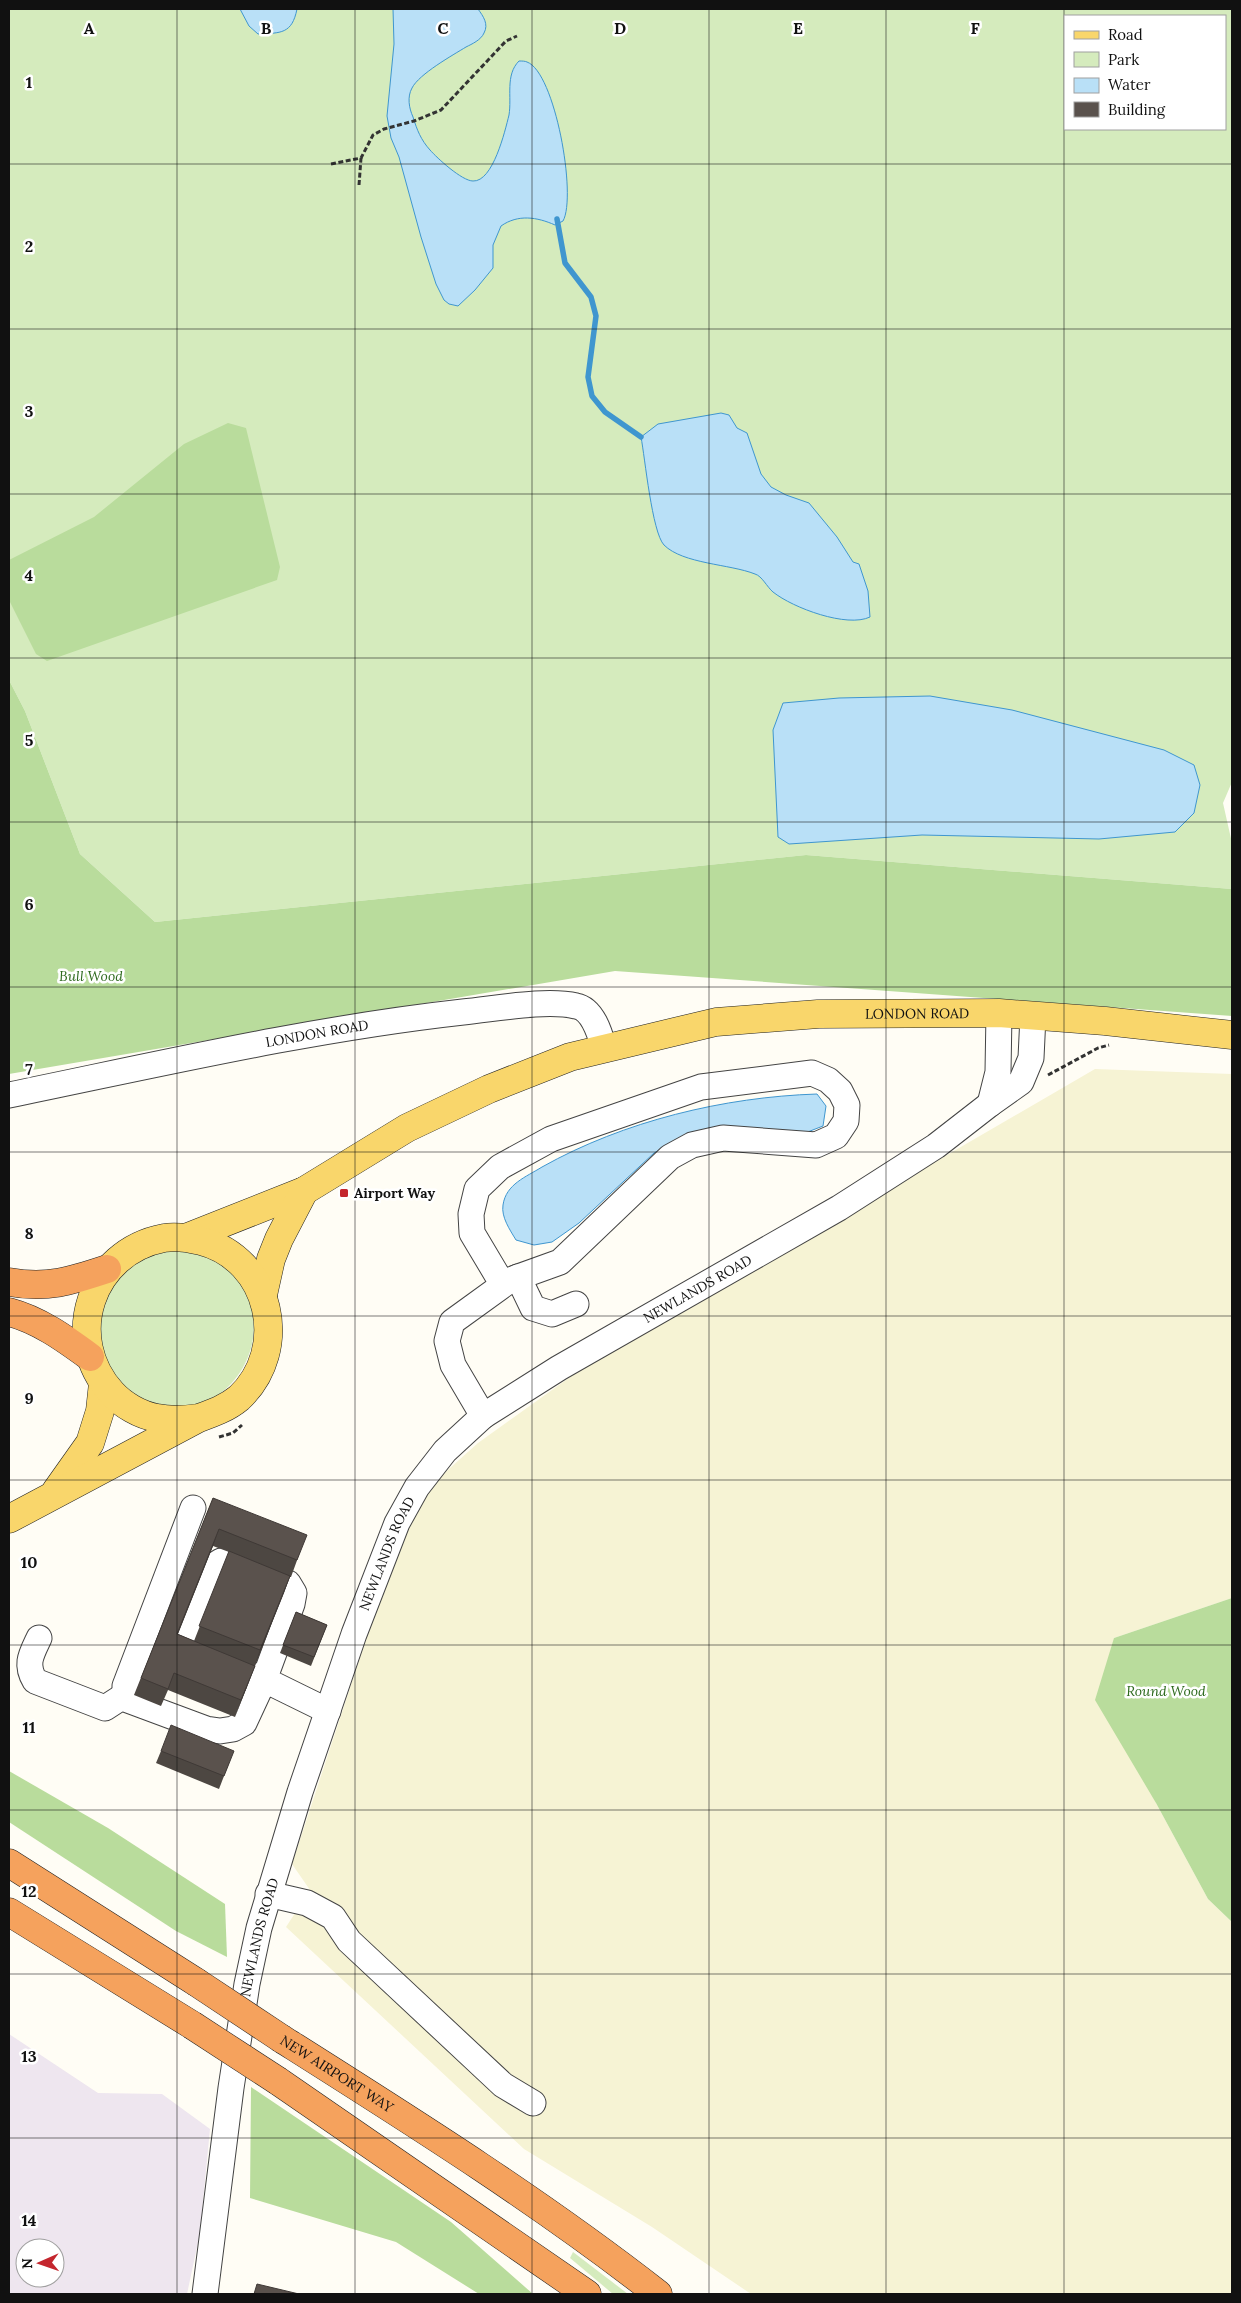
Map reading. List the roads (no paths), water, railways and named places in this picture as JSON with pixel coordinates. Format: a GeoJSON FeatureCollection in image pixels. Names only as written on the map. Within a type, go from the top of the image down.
{"type":"FeatureCollection","features":[{"type":"Feature","properties":{"kind":"highway"},"geometry":{"type":"LineString","coordinates":[[9,1282],[28,1286],[52,1286],[107,1270]]}},
{"type":"Feature","properties":{"kind":"highway"},"geometry":{"type":"LineString","coordinates":[[9,1312],[38,1323],[58,1334],[90,1357]]}},
{"type":"Feature","properties":{"kind":"highway"},"geometry":{"type":"LineString","coordinates":[[9,1858],[36,1880]]}},
{"type":"Feature","properties":{"kind":"highway","name":"NEW AIRPORT WAY"},"geometry":{"type":"LineString","coordinates":[[9,1863],[424,2129],[537,2205],[658,2294]]}},
{"type":"Feature","properties":{"kind":"highway"},"geometry":{"type":"LineString","coordinates":[[9,1912],[192,2024],[278,2080],[587,2294]]}},
{"type":"Feature","properties":{"kind":"highway"},"geometry":{"type":"LineString","coordinates":[[498,2231],[563,2294]]}},
{"type":"Feature","properties":{"kind":"main road","name":"LONDON ROAD"},"geometry":{"type":"LineString","coordinates":[[188,1237],[304,1191],[407,1128],[448,1107],[570,1056],[716,1022],[770,1016],[908,1012],[999,1014],[1104,1021],[1232,1035]]}},
{"type":"Feature","properties":{"kind":"main road"},"geometry":{"type":"LineString","coordinates":[[263,1295],[270,1259],[304,1191]]}},
{"type":"Feature","properties":{"kind":"main road"},"geometry":{"type":"LineString","coordinates":[[188,1237],[212,1244],[233,1256],[251,1273],[263,1295],[269,1317],[269,1339],[263,1361],[256,1375],[238,1398],[220,1411],[199,1418],[177,1421],[155,1418],[135,1411],[117,1398],[103,1382],[90,1357],[85,1326],[92,1296],[107,1270],[124,1254],[144,1243],[165,1238],[188,1237]]}},
{"type":"Feature","properties":{"kind":"main road"},"geometry":{"type":"LineString","coordinates":[[55,1493],[90,1443],[100,1410],[103,1382]]}},
{"type":"Feature","properties":{"kind":"main road"},"geometry":{"type":"LineString","coordinates":[[9,1519],[55,1493],[150,1446],[199,1418]]}},
{"type":"Feature","properties":{"kind":"street","name":"LONDON ROAD"},"geometry":{"type":"LineString","coordinates":[[9,1095],[328,1030],[521,1006],[554,1004],[578,1006],[590,1015],[604,1048]]}},
{"type":"Feature","properties":{"kind":"street"},"geometry":{"type":"LineString","coordinates":[[990,1104],[998,1072],[999,1014]]}},
{"type":"Feature","properties":{"kind":"street","name":"NEWLANDS ROAD"},"geometry":{"type":"LineString","coordinates":[[205,2294],[213,2243],[231,2088],[259,1928],[268,1894],[328,1710],[377,1571],[397,1523],[417,1487],[445,1451],[483,1416],[559,1368],[839,1208],[936,1146],[1022,1082],[1031,1058],[1033,1016]]}},
{"type":"Feature","properties":{"kind":"street"},"geometry":{"type":"LineString","coordinates":[[483,1416],[453,1365],[447,1341],[452,1322],[510,1281],[560,1262],[670,1157],[692,1145],[723,1138],[816,1145],[836,1136],[846,1122],[847,1105],[840,1091],[828,1080],[812,1073],[701,1087],[551,1139],[500,1167],[477,1189],[471,1214],[472,1233],[510,1281],[533,1308],[552,1314],[576,1304]]}},
{"type":"Feature","properties":{"kind":"street"},"geometry":{"type":"LineString","coordinates":[[194,1508],[125,1686],[125,1695],[128,1700],[206,1729],[220,1731],[233,1729],[244,1723],[264,1680],[292,1604],[294,1593],[288,1583],[221,1561],[210,1568],[185,1633],[184,1641],[192,1650],[264,1680],[328,1710]]}},
{"type":"Feature","properties":{"kind":"street"},"geometry":{"type":"LineString","coordinates":[[39,1638],[31,1655],[28,1671],[35,1682],[105,1708],[125,1695]]}},
{"type":"Feature","properties":{"kind":"street"},"geometry":{"type":"LineString","coordinates":[[268,1894],[307,1903],[333,1917],[349,1941],[502,2085],[533,2103]]}},
{"type":"Feature","properties":{"kind":"water"},"geometry":{"type":"Polygon","coordinates":[[[240,9],[297,9],[289,28],[279,32],[258,34],[249,26],[240,9]]]}},
{"type":"Feature","properties":{"kind":"water"},"geometry":{"type":"Polygon","coordinates":[[[393,9],[478,9],[485,20],[486,26],[481,38],[429,71],[416,83],[409,95],[410,110],[422,139],[433,154],[450,168],[468,180],[473,181],[480,179],[492,165],[509,115],[510,79],[519,61],[527,62],[537,71],[546,88],[561,136],[567,187],[567,207],[563,221],[555,225],[541,220],[521,218],[501,226],[493,245],[493,268],[475,290],[458,306],[449,304],[444,300],[436,284],[399,157],[391,138],[387,116],[394,44],[393,9]]]}},
{"type":"Feature","properties":{"kind":"water"},"geometry":{"type":"Polygon","coordinates":[[[721,413],[729,415],[737,428],[747,433],[761,474],[771,487],[786,495],[809,503],[837,537],[853,562],[859,564],[868,591],[870,617],[860,620],[848,620],[820,615],[782,598],[773,592],[758,575],[695,560],[672,551],[664,545],[656,526],[641,437],[658,424],[721,413]]]}},
{"type":"Feature","properties":{"kind":"water"},"geometry":{"type":"Polygon","coordinates":[[[930,696],[1012,710],[1164,750],[1194,765],[1200,785],[1194,813],[1175,832],[1099,839],[922,835],[789,844],[778,837],[773,730],[783,703],[839,698],[930,696]]]}},
{"type":"Feature","properties":{"kind":"water"},"geometry":{"type":"Polygon","coordinates":[[[817,1094],[826,1106],[823,1126],[805,1133],[688,1135],[654,1153],[579,1223],[552,1242],[534,1245],[516,1240],[506,1223],[503,1205],[512,1186],[542,1167],[606,1137],[641,1124],[711,1106],[746,1100],[817,1094]]]}},
{"type":"Feature","properties":{"kind":"waterway"},"geometry":{"type":"LineString","coordinates":[[557,219],[565,263],[591,297],[596,316],[588,377],[592,396],[605,412],[641,437]]}},
{"type":"Feature","properties":{"kind":"place","name":"Airport Way"},"geometry":{"type":"Point","coordinates":[344,1193]}},
{"type":"Feature","properties":{"kind":"park label","name":"Bull Wood"},"geometry":{"type":"Point","coordinates":[91,976]}},
{"type":"Feature","properties":{"kind":"park label","name":"Round Wood"},"geometry":{"type":"Point","coordinates":[1166,1691]}}]}
